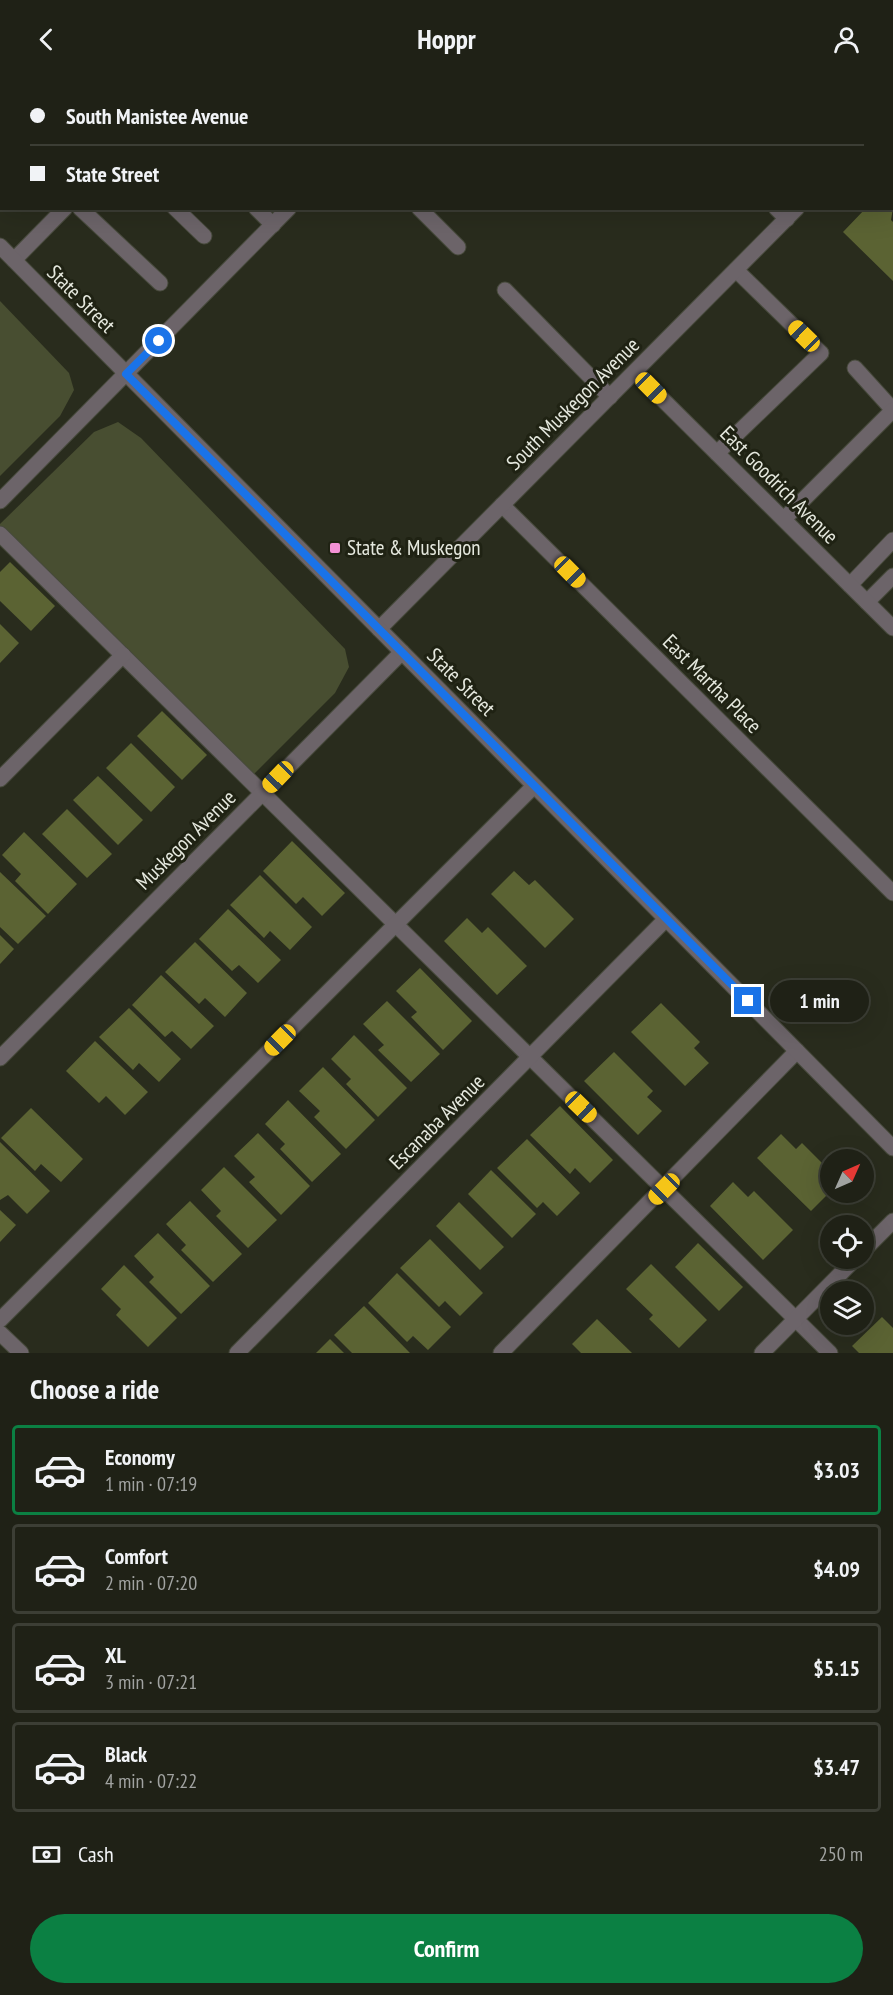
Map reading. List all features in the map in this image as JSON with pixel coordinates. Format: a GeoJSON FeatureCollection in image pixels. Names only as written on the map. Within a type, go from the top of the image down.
{"type":"FeatureCollection","features":[{"type":"Feature","properties":{"kind":"street"},"geometry":{"type":"LineString","coordinates":[[14,260],[63,210]]}},
{"type":"Feature","properties":{"kind":"street"},"geometry":{"type":"LineString","coordinates":[[82,210],[160,283]]}},
{"type":"Feature","properties":{"kind":"street"},"geometry":{"type":"LineString","coordinates":[[178,210],[204,236]]}},
{"type":"Feature","properties":{"kind":"street"},"geometry":{"type":"LineString","coordinates":[[258,210],[273,225]]}},
{"type":"Feature","properties":{"kind":"street"},"geometry":{"type":"LineString","coordinates":[[0,501],[287,210]]}},
{"type":"Feature","properties":{"kind":"street"},"geometry":{"type":"LineString","coordinates":[[421,210],[458,247]]}},
{"type":"Feature","properties":{"kind":"street","name":"South Muskegon Avenue"},"geometry":{"type":"LineString","coordinates":[[379,629],[736,270],[787,212]]}},
{"type":"Feature","properties":{"kind":"street","name":"State Street"},"geometry":{"type":"LineString","coordinates":[[0,246],[893,1148]]}},
{"type":"Feature","properties":{"kind":"street"},"geometry":{"type":"LineString","coordinates":[[717,453],[821,353],[736,270]]}},
{"type":"Feature","properties":{"kind":"street"},"geometry":{"type":"LineString","coordinates":[[505,290],[610,397]]}},
{"type":"Feature","properties":{"kind":"street"},"geometry":{"type":"LineString","coordinates":[[784,519],[893,410],[855,368]]}},
{"type":"Feature","properties":{"kind":"street","name":"East Goodrich Avenue"},"geometry":{"type":"LineString","coordinates":[[635,372],[893,628]]}},
{"type":"Feature","properties":{"kind":"street","name":"East Martha Place"},"geometry":{"type":"LineString","coordinates":[[502,505],[893,893]]}},
{"type":"Feature","properties":{"kind":"street"},"geometry":{"type":"LineString","coordinates":[[0,534],[830,1353]]}},
{"type":"Feature","properties":{"kind":"street"},"geometry":{"type":"LineString","coordinates":[[850,585],[893,540]]}},
{"type":"Feature","properties":{"kind":"street"},"geometry":{"type":"LineString","coordinates":[[867,602],[893,576]]}},
{"type":"Feature","properties":{"kind":"street","name":"Muskegon Avenue"},"geometry":{"type":"LineString","coordinates":[[0,1058],[402,652]]}},
{"type":"Feature","properties":{"kind":"street"},"geometry":{"type":"LineString","coordinates":[[0,779],[123,655]]}},
{"type":"Feature","properties":{"kind":"street"},"geometry":{"type":"LineString","coordinates":[[0,1320],[534,786]]}},
{"type":"Feature","properties":{"kind":"street","name":"Escanaba Avenue"},"geometry":{"type":"LineString","coordinates":[[237,1353],[666,919]]}},
{"type":"Feature","properties":{"kind":"street"},"geometry":{"type":"LineString","coordinates":[[501,1353],[797,1051]]}},
{"type":"Feature","properties":{"kind":"street"},"geometry":{"type":"LineString","coordinates":[[874,1240],[893,1221]]}},
{"type":"Feature","properties":{"kind":"street"},"geometry":{"type":"LineString","coordinates":[[762,1353],[845,1269]]}},
{"type":"Feature","properties":{"kind":"street"},"geometry":{"type":"LineString","coordinates":[[0,1333],[21,1353]]}},
{"type":"Feature","properties":{"kind":"green space"},"geometry":{"type":"Polygon","coordinates":[[[0,301],[69,373],[74,390],[60,416],[0,476],[0,301]]]}},
{"type":"Feature","properties":{"kind":"green space"},"geometry":{"type":"Polygon","coordinates":[[[118,422],[141,438],[345,649],[349,667],[335,693],[249,779],[0,529],[0,524],[94,432],[118,422]]]}},
{"type":"Feature","properties":{"kind":"building"},"geometry":{"type":"Polygon","coordinates":[[[864,210],[893,210],[893,281],[843,232],[864,210]]]}},
{"type":"Feature","properties":{"kind":"building"},"geometry":{"type":"Polygon","coordinates":[[[10,562],[55,606],[31,631],[0,601],[0,572],[10,562]]]}},
{"type":"Feature","properties":{"kind":"building"},"geometry":{"type":"Polygon","coordinates":[[[0,624],[19,643],[0,663],[0,624]]]}},
{"type":"Feature","properties":{"kind":"building"},"geometry":{"type":"Polygon","coordinates":[[[162,711],[207,755],[182,780],[137,736],[162,711]]]}},
{"type":"Feature","properties":{"kind":"building"},"geometry":{"type":"Polygon","coordinates":[[[131,743],[175,787],[151,812],[106,768],[131,743]]]}},
{"type":"Feature","properties":{"kind":"building"},"geometry":{"type":"Polygon","coordinates":[[[98,776],[143,820],[118,845],[73,800],[98,776]]]}},
{"type":"Feature","properties":{"kind":"building"},"geometry":{"type":"Polygon","coordinates":[[[67,809],[112,854],[87,878],[42,834],[67,809]]]}},
{"type":"Feature","properties":{"kind":"building"},"geometry":{"type":"Polygon","coordinates":[[[24,832],[77,884],[48,914],[15,881],[21,874],[2,855],[24,832]]]}},
{"type":"Feature","properties":{"kind":"building"},"geometry":{"type":"Polygon","coordinates":[[[292,841],[345,893],[322,916],[303,897],[296,904],[263,871],[292,841]]]}},
{"type":"Feature","properties":{"kind":"building"},"geometry":{"type":"Polygon","coordinates":[[[514,871],[529,885],[535,880],[574,919],[545,948],[491,894],[514,871]]]}},
{"type":"Feature","properties":{"kind":"building"},"geometry":{"type":"Polygon","coordinates":[[[0,872],[46,916],[18,944],[0,927],[0,872]]]}},
{"type":"Feature","properties":{"kind":"building"},"geometry":{"type":"Polygon","coordinates":[[[260,875],[312,927],[290,950],[270,931],[264,938],[230,905],[260,875]]]}},
{"type":"Feature","properties":{"kind":"building"},"geometry":{"type":"Polygon","coordinates":[[[228,909],[281,960],[258,983],[239,965],[232,971],[199,939],[228,909]]]}},
{"type":"Feature","properties":{"kind":"building"},"geometry":{"type":"Polygon","coordinates":[[[467,918],[482,933],[488,927],[527,966],[497,995],[444,941],[467,918]]]}},
{"type":"Feature","properties":{"kind":"building"},"geometry":{"type":"Polygon","coordinates":[[[0,935],[14,949],[0,964],[0,935]]]}},
{"type":"Feature","properties":{"kind":"building"},"geometry":{"type":"Polygon","coordinates":[[[195,942],[247,993],[225,1017],[205,998],[199,1004],[165,972],[195,942]]]}},
{"type":"Feature","properties":{"kind":"building"},"geometry":{"type":"Polygon","coordinates":[[[420,968],[472,1021],[443,1050],[411,1017],[417,1012],[396,991],[420,968]]]}},
{"type":"Feature","properties":{"kind":"building"},"geometry":{"type":"Polygon","coordinates":[[[161,975],[214,1026],[191,1049],[172,1031],[165,1037],[132,1005],[161,975]]]}},
{"type":"Feature","properties":{"kind":"building"},"geometry":{"type":"Polygon","coordinates":[[[387,1001],[440,1054],[411,1082],[378,1050],[384,1045],[363,1024],[387,1001]]]}},
{"type":"Feature","properties":{"kind":"building"},"geometry":{"type":"Polygon","coordinates":[[[661,1003],[700,1042],[694,1048],[709,1063],[685,1086],[631,1032],[661,1003]]]}},
{"type":"Feature","properties":{"kind":"building"},"geometry":{"type":"Polygon","coordinates":[[[129,1008],[181,1059],[159,1082],[139,1063],[133,1070],[99,1037],[129,1008]]]}},
{"type":"Feature","properties":{"kind":"building"},"geometry":{"type":"Polygon","coordinates":[[[354,1035],[407,1088],[378,1117],[346,1084],[351,1079],[331,1059],[354,1035]]]}},
{"type":"Feature","properties":{"kind":"building"},"geometry":{"type":"Polygon","coordinates":[[[95,1041],[148,1092],[125,1115],[106,1096],[99,1103],[66,1071],[95,1041]]]}},
{"type":"Feature","properties":{"kind":"building"},"geometry":{"type":"Polygon","coordinates":[[[614,1052],[653,1091],[647,1097],[662,1111],[638,1135],[584,1081],[614,1052]]]}},
{"type":"Feature","properties":{"kind":"building"},"geometry":{"type":"Polygon","coordinates":[[[323,1067],[375,1120],[346,1149],[314,1117],[320,1111],[299,1091],[323,1067]]]}},
{"type":"Feature","properties":{"kind":"building"},"geometry":{"type":"Polygon","coordinates":[[[288,1100],[341,1154],[312,1182],[280,1149],[285,1144],[265,1124],[288,1100]]]}},
{"type":"Feature","properties":{"kind":"building"},"geometry":{"type":"Polygon","coordinates":[[[560,1106],[613,1160],[590,1183],[575,1168],[570,1174],[530,1135],[560,1106]]]}},
{"type":"Feature","properties":{"kind":"building"},"geometry":{"type":"Polygon","coordinates":[[[31,1108],[83,1159],[61,1182],[41,1164],[35,1171],[1,1138],[31,1108]]]}},
{"type":"Feature","properties":{"kind":"building"},"geometry":{"type":"Polygon","coordinates":[[[258,1133],[310,1186],[281,1215],[249,1182],[255,1177],[234,1156],[258,1133]]]}},
{"type":"Feature","properties":{"kind":"building"},"geometry":{"type":"Polygon","coordinates":[[[781,1134],[796,1149],[802,1143],[820,1161],[820,1202],[811,1211],[757,1158],[781,1134]]]}},
{"type":"Feature","properties":{"kind":"building"},"geometry":{"type":"Polygon","coordinates":[[[527,1139],[580,1193],[557,1216],[543,1202],[537,1208],[497,1168],[527,1139]]]}},
{"type":"Feature","properties":{"kind":"building"},"geometry":{"type":"Polygon","coordinates":[[[0,1142],[50,1191],[27,1214],[8,1195],[0,1200],[0,1142]]]}},
{"type":"Feature","properties":{"kind":"building"},"geometry":{"type":"Polygon","coordinates":[[[224,1167],[277,1220],[248,1248],[216,1216],[221,1211],[201,1190],[224,1167]]]}},
{"type":"Feature","properties":{"kind":"building"},"geometry":{"type":"Polygon","coordinates":[[[491,1170],[536,1214],[512,1238],[468,1194],[491,1170]]]}},
{"type":"Feature","properties":{"kind":"building"},"geometry":{"type":"Polygon","coordinates":[[[733,1182],[748,1197],[754,1191],[793,1230],[763,1260],[710,1206],[733,1182]]]}},
{"type":"Feature","properties":{"kind":"building"},"geometry":{"type":"Polygon","coordinates":[[[190,1201],[242,1254],[213,1282],[181,1250],[186,1245],[166,1224],[190,1201]]]}},
{"type":"Feature","properties":{"kind":"building"},"geometry":{"type":"Polygon","coordinates":[[[459,1202],[504,1247],[480,1270],[436,1226],[459,1202]]]}},
{"type":"Feature","properties":{"kind":"building"},"geometry":{"type":"Polygon","coordinates":[[[0,1210],[16,1225],[0,1242],[0,1210]]]}},
{"type":"Feature","properties":{"kind":"building"},"geometry":{"type":"Polygon","coordinates":[[[158,1233],[210,1286],[181,1314],[149,1282],[154,1277],[134,1256],[158,1233]]]}},
{"type":"Feature","properties":{"kind":"building"},"geometry":{"type":"Polygon","coordinates":[[[430,1239],[483,1293],[460,1316],[445,1301],[439,1307],[400,1268],[430,1239]]]}},
{"type":"Feature","properties":{"kind":"building"},"geometry":{"type":"Polygon","coordinates":[[[698,1243],[743,1287],[719,1311],[675,1267],[698,1243]]]}},
{"type":"Feature","properties":{"kind":"building"},"geometry":{"type":"Polygon","coordinates":[[[651,1264],[707,1320],[679,1348],[649,1319],[653,1315],[626,1289],[651,1264]]]}},
{"type":"Feature","properties":{"kind":"building"},"geometry":{"type":"Polygon","coordinates":[[[124,1265],[177,1318],[148,1347],[116,1315],[121,1309],[101,1289],[124,1265]]]}},
{"type":"Feature","properties":{"kind":"building"},"geometry":{"type":"Polygon","coordinates":[[[397,1273],[451,1327],[428,1350],[413,1336],[407,1342],[368,1303],[397,1273]]]}},
{"type":"Feature","properties":{"kind":"building"},"geometry":{"type":"Polygon","coordinates":[[[364,1306],[410,1353],[352,1353],[334,1335],[364,1306]]]}},
{"type":"Feature","properties":{"kind":"building"},"geometry":{"type":"Polygon","coordinates":[[[882,1317],[893,1328],[893,1353],[859,1353],[852,1346],[863,1335],[874,1335],[874,1325],[882,1317]]]}},
{"type":"Feature","properties":{"kind":"building"},"geometry":{"type":"Polygon","coordinates":[[[597,1319],[632,1353],[581,1353],[572,1344],[597,1319]]]}},
{"type":"Feature","properties":{"kind":"building"},"geometry":{"type":"Polygon","coordinates":[[[330,1339],[344,1353],[316,1353],[330,1339]]]}},
{"type":"Feature","properties":{"kind":"place","name":"State & Muskegon"},"geometry":{"type":"Point","coordinates":[335,548]}},
{"type":"Feature","properties":{"kind":"route"},"geometry":{"type":"LineString","coordinates":[[159,341],[126,374],[748,1001]]}}]}
